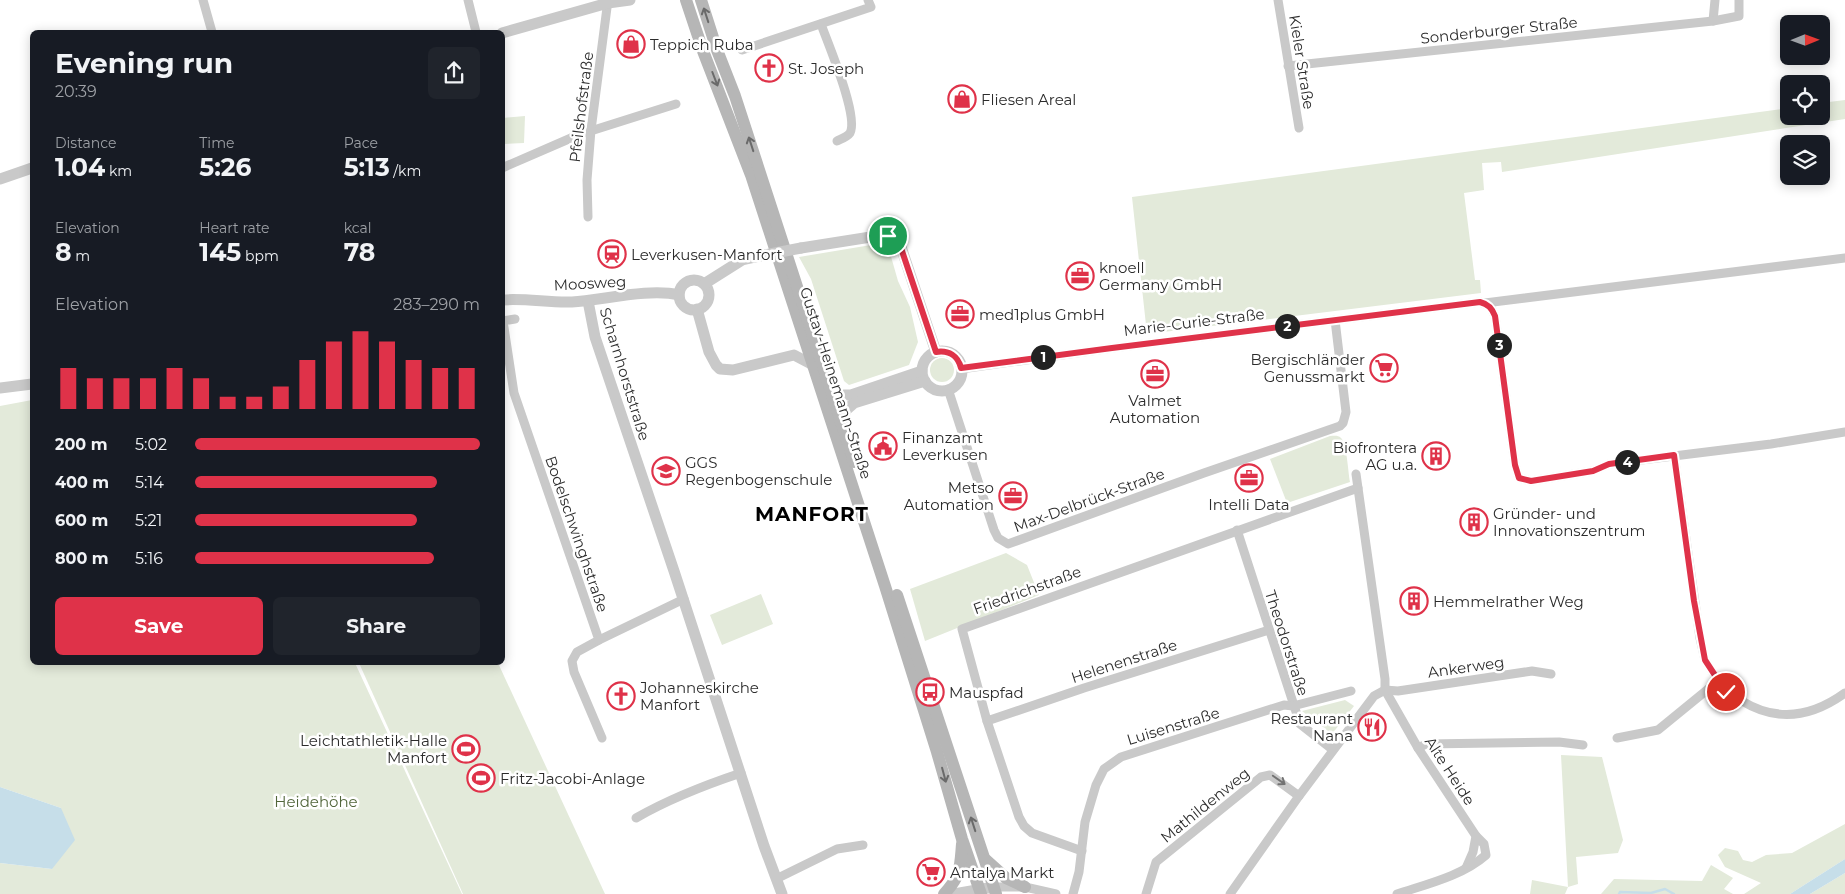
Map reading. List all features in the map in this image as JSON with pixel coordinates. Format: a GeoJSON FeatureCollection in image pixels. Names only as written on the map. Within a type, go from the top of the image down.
{"type":"FeatureCollection","features":[{"type":"Feature","properties":{"kind":"main road","name":"Gustav-Heinemann-Straße"},"geometry":{"type":"LineString","coordinates":[[686,0],[700,42],[751,174],[885,586],[962,839],[980,891]]}},
{"type":"Feature","properties":{"kind":"main road","name":"Gustav-Heinemann-Straße"},"geometry":{"type":"LineString","coordinates":[[701,0],[717,50],[735,96],[995,891]]}},
{"type":"Feature","properties":{"kind":"main road"},"geometry":{"type":"LineString","coordinates":[[944,894],[959,874],[962,839]]}},
{"type":"Feature","properties":{"kind":"main road"},"geometry":{"type":"LineString","coordinates":[[984,858],[1002,876],[1025,887]]}},
{"type":"Feature","properties":{"kind":"street"},"geometry":{"type":"LineString","coordinates":[[203,0],[211,30]]}},
{"type":"Feature","properties":{"kind":"street"},"geometry":{"type":"LineString","coordinates":[[468,0],[476,30]]}},
{"type":"Feature","properties":{"kind":"street"},"geometry":{"type":"LineString","coordinates":[[505,32],[608,1],[630,0]]}},
{"type":"Feature","properties":{"kind":"street"},"geometry":{"type":"LineString","coordinates":[[742,50],[871,7],[868,0]]}},
{"type":"Feature","properties":{"kind":"street","name":"Kieler Straße"},"geometry":{"type":"LineString","coordinates":[[1278,0],[1299,128]]}},
{"type":"Feature","properties":{"kind":"street"},"geometry":{"type":"LineString","coordinates":[[1713,21],[1715,0]]}},
{"type":"Feature","properties":{"kind":"street","name":"Sonderburger Straße"},"geometry":{"type":"LineString","coordinates":[[1288,66],[1713,21],[1739,16],[1739,0]]}},
{"type":"Feature","properties":{"kind":"street","name":"Pfeilshofstraße"},"geometry":{"type":"LineString","coordinates":[[588,217],[587,180],[591,130],[608,1]]}},
{"type":"Feature","properties":{"kind":"street"},"geometry":{"type":"LineString","coordinates":[[820,24],[845,92],[852,124],[849,134],[837,141]]}},
{"type":"Feature","properties":{"kind":"street"},"geometry":{"type":"LineString","coordinates":[[505,167],[591,130],[676,104]]}},
{"type":"Feature","properties":{"kind":"street"},"geometry":{"type":"LineString","coordinates":[[0,179],[30,169]]}},
{"type":"Feature","properties":{"kind":"street"},"geometry":{"type":"LineString","coordinates":[[704,284],[742,260],[800,248],[888,236],[896,239],[901,248],[936,352]]}},
{"type":"Feature","properties":{"kind":"street","name":"Marie-Curie-Straße"},"geometry":{"type":"LineString","coordinates":[[961,368],[1480,302],[1487,305],[1845,258]]}},
{"type":"Feature","properties":{"kind":"street"},"geometry":{"type":"LineString","coordinates":[[694,280],[704,284],[708,294],[705,304],[697,309],[690,309],[684,306],[680,301],[679,295],[683,284],[694,280]]}},
{"type":"Feature","properties":{"kind":"street","name":"Moosweg"},"geometry":{"type":"LineString","coordinates":[[505,300],[568,302],[659,293],[679,295]]}},
{"type":"Feature","properties":{"kind":"street","name":"Scharnhorststraße"},"geometry":{"type":"LineString","coordinates":[[588,301],[595,337],[782,894]]}},
{"type":"Feature","properties":{"kind":"street"},"geometry":{"type":"LineString","coordinates":[[1487,305],[1495,316],[1515,465],[1519,478],[1531,481],[1593,471],[1609,464],[1771,444],[1845,432]]}},
{"type":"Feature","properties":{"kind":"street"},"geometry":{"type":"LineString","coordinates":[[697,309],[709,352],[720,369],[733,370],[794,355],[813,365]]}},
{"type":"Feature","properties":{"kind":"street","name":"Bodelschwinghstraße"},"geometry":{"type":"LineString","coordinates":[[505,321],[515,319]]}},
{"type":"Feature","properties":{"kind":"street","name":"Max-Delbrück-Straße"},"geometry":{"type":"LineString","coordinates":[[948,389],[994,530],[998,538],[1008,544],[1340,426],[1343,423],[1346,412],[1335,320]]}},
{"type":"Feature","properties":{"kind":"street","name":"Bodelschwinghstraße"},"geometry":{"type":"LineString","coordinates":[[505,334],[514,393],[599,640]]}},
{"type":"Feature","properties":{"kind":"street"},"geometry":{"type":"LineString","coordinates":[[794,355],[803,334]]}},
{"type":"Feature","properties":{"kind":"street"},"geometry":{"type":"LineString","coordinates":[[942,351],[952,354],[960,363],[961,368],[960,379],[957,384],[948,389],[933,388],[924,376],[926,359],[936,352],[942,351]]}},
{"type":"Feature","properties":{"kind":"street"},"geometry":{"type":"LineString","coordinates":[[830,388],[841,395],[851,395],[924,376]]}},
{"type":"Feature","properties":{"kind":"street"},"geometry":{"type":"LineString","coordinates":[[842,422],[846,410],[854,403],[924,376]]}},
{"type":"Feature","properties":{"kind":"street"},"geometry":{"type":"LineString","coordinates":[[0,388],[30,384]]}},
{"type":"Feature","properties":{"kind":"street"},"geometry":{"type":"LineString","coordinates":[[1674,455],[1700,638],[1705,660],[1718,682],[1726,692],[1750,706],[1773,714],[1792,716],[1832,702],[1845,693]]}},
{"type":"Feature","properties":{"kind":"street"},"geometry":{"type":"LineString","coordinates":[[1230,894],[1333,750],[1374,696],[1384,690],[1385,679],[1356,474]]}},
{"type":"Feature","properties":{"kind":"street","name":"Friedrichstraße"},"geometry":{"type":"LineString","coordinates":[[1082,851],[1032,833],[1024,826],[1019,817],[988,720],[962,629],[1358,488]]}},
{"type":"Feature","properties":{"kind":"street","name":"Theodorstraße"},"geometry":{"type":"LineString","coordinates":[[1237,530],[1300,724],[1333,750]]}},
{"type":"Feature","properties":{"kind":"street"},"geometry":{"type":"LineString","coordinates":[[602,738],[574,672],[572,662],[577,652],[684,599]]}},
{"type":"Feature","properties":{"kind":"street","name":"Helenenstraße"},"geometry":{"type":"LineString","coordinates":[[988,720],[1269,630]]}},
{"type":"Feature","properties":{"kind":"street","name":"Ankerweg"},"geometry":{"type":"LineString","coordinates":[[1384,690],[1398,691],[1532,671],[1551,674]]}},
{"type":"Feature","properties":{"kind":"street"},"geometry":{"type":"LineString","coordinates":[[1617,738],[1658,730],[1718,682]]}},
{"type":"Feature","properties":{"kind":"street","name":"Alte Heide"},"geometry":{"type":"LineString","coordinates":[[1384,690],[1418,748],[1476,836]]}},
{"type":"Feature","properties":{"kind":"street","name":"Luisenstraße"},"geometry":{"type":"LineString","coordinates":[[1072,894],[1079,872],[1085,822],[1096,785],[1104,769],[1121,756],[1284,705],[1293,706],[1351,691]]}},
{"type":"Feature","properties":{"kind":"street"},"geometry":{"type":"LineString","coordinates":[[1418,748],[1426,744],[1544,742],[1584,745]]}},
{"type":"Feature","properties":{"kind":"street"},"geometry":{"type":"LineString","coordinates":[[636,818],[705,786],[741,773]]}},
{"type":"Feature","properties":{"kind":"street","name":"Mathildenweg"},"geometry":{"type":"LineString","coordinates":[[1146,894],[1156,862],[1261,777],[1270,774],[1299,796]]}},
{"type":"Feature","properties":{"kind":"street"},"geometry":{"type":"LineString","coordinates":[[1466,868],[1473,852],[1476,836]]}},
{"type":"Feature","properties":{"kind":"street"},"geometry":{"type":"LineString","coordinates":[[1398,894],[1451,875],[1478,862],[1486,855],[1484,844],[1476,836]]}},
{"type":"Feature","properties":{"kind":"street"},"geometry":{"type":"LineString","coordinates":[[776,879],[837,849],[863,845]]}},
{"type":"Feature","properties":{"kind":"street"},"geometry":{"type":"LineString","coordinates":[[954,894],[1025,887],[1056,894]]}},
{"type":"Feature","properties":{"kind":"green space"},"geometry":{"type":"Polygon","coordinates":[[[1845,100],[1845,119],[1830,121],[1830,102],[1845,100]]]}},
{"type":"Feature","properties":{"kind":"green space"},"geometry":{"type":"Polygon","coordinates":[[[1780,109],[1780,125],[1806,125],[1502,172],[1501,162],[1482,163],[1484,190],[1464,193],[1475,280],[1480,280],[1481,293],[1147,334],[1132,197],[1780,109]]]}},
{"type":"Feature","properties":{"kind":"green space"},"geometry":{"type":"Polygon","coordinates":[[[525,116],[524,143],[505,144],[505,118],[525,116]]]}},
{"type":"Feature","properties":{"kind":"green space"},"geometry":{"type":"Polygon","coordinates":[[[877,244],[890,253],[898,281],[910,307],[918,342],[909,365],[849,385],[844,381],[811,279],[799,257],[877,244]]]}},
{"type":"Feature","properties":{"kind":"green space"},"geometry":{"type":"Polygon","coordinates":[[[942,358],[951,361],[954,370],[951,379],[942,382],[933,379],[930,370],[933,361],[942,358]]]}},
{"type":"Feature","properties":{"kind":"green space","name":"Heidehöhe"},"geometry":{"type":"Polygon","coordinates":[[[30,400],[30,665],[356,665],[462,894],[0,894],[0,863],[52,869],[61,808],[0,787],[0,406],[30,400]]]}},
{"type":"Feature","properties":{"kind":"green space"},"geometry":{"type":"Polygon","coordinates":[[[1330,436],[1339,436],[1343,441],[1350,482],[1287,503],[1270,459],[1330,436]]]}},
{"type":"Feature","properties":{"kind":"green space"},"geometry":{"type":"Polygon","coordinates":[[[1006,553],[1027,565],[1039,595],[925,641],[910,589],[1006,553]]]}},
{"type":"Feature","properties":{"kind":"green space"},"geometry":{"type":"Polygon","coordinates":[[[761,594],[773,624],[722,645],[710,615],[761,594]]]}},
{"type":"Feature","properties":{"kind":"green space","name":"Fritz-Jacobi-Anlage"},"geometry":{"type":"Polygon","coordinates":[[[360,665],[499,665],[605,894],[463,894],[360,665]]]}},
{"type":"Feature","properties":{"kind":"green space"},"geometry":{"type":"Polygon","coordinates":[[[1345,700],[1354,706],[1332,734],[1302,711],[1345,700]]]}},
{"type":"Feature","properties":{"kind":"green space"},"geometry":{"type":"Polygon","coordinates":[[[1561,755],[1602,757],[1623,840],[1618,853],[1576,857],[1578,884],[1568,887],[1561,755]]]}},
{"type":"Feature","properties":{"kind":"green space"},"geometry":{"type":"Polygon","coordinates":[[[1845,824],[1845,859],[1790,894],[1744,894],[1761,883],[1725,867],[1718,855],[1725,848],[1738,851],[1743,860],[1752,862],[1766,855],[1792,853],[1845,824]]]}},
{"type":"Feature","properties":{"kind":"green space"},"geometry":{"type":"Polygon","coordinates":[[[1711,865],[1733,878],[1724,889],[1733,894],[1601,894],[1614,879],[1702,881],[1711,865]]]}},
{"type":"Feature","properties":{"kind":"green space"},"geometry":{"type":"Polygon","coordinates":[[[1845,873],[1845,894],[1810,894],[1845,873]]]}},
{"type":"Feature","properties":{"kind":"green space"},"geometry":{"type":"Polygon","coordinates":[[[1532,880],[1568,887],[1565,894],[1530,894],[1532,880]]]}},
{"type":"Feature","properties":{"kind":"water"},"geometry":{"type":"Polygon","coordinates":[[[0,787],[61,808],[75,840],[52,869],[0,863],[0,787]]]}},
{"type":"Feature","properties":{"kind":"water"},"geometry":{"type":"Polygon","coordinates":[[[1845,859],[1845,873],[1810,894],[1790,894],[1845,859]]]}},
{"type":"Feature","properties":{"kind":"waterway"},"geometry":{"type":"LineString","coordinates":[[1619,894],[1620,892],[1651,893],[1665,889],[1674,894]]}},
{"type":"Feature","properties":{"kind":"place","name":"Teppich Ruba"},"geometry":{"type":"Point","coordinates":[631,44]}},
{"type":"Feature","properties":{"kind":"place","name":"St. Joseph"},"geometry":{"type":"Point","coordinates":[769,68]}},
{"type":"Feature","properties":{"kind":"place","name":"Fliesen Areal"},"geometry":{"type":"Point","coordinates":[962,99]}},
{"type":"Feature","properties":{"kind":"place","name":"Leverkusen-Manfort"},"geometry":{"type":"Point","coordinates":[612,254]}},
{"type":"Feature","properties":{"kind":"place","name":"knoell Germany GmbH"},"geometry":{"type":"Point","coordinates":[1080,276]}},
{"type":"Feature","properties":{"kind":"place","name":"med1plus GmbH"},"geometry":{"type":"Point","coordinates":[960,314]}},
{"type":"Feature","properties":{"kind":"place","name":"Bergischländer Genussmarkt"},"geometry":{"type":"Point","coordinates":[1384,368]}},
{"type":"Feature","properties":{"kind":"place","name":"Valmet Automation"},"geometry":{"type":"Point","coordinates":[1155,374]}},
{"type":"Feature","properties":{"kind":"place","name":"Finanzamt Leverkusen"},"geometry":{"type":"Point","coordinates":[883,446]}},
{"type":"Feature","properties":{"kind":"place","name":"Biofrontera AG u.a."},"geometry":{"type":"Point","coordinates":[1436,456]}},
{"type":"Feature","properties":{"kind":"place","name":"GGS Regenbogenschule"},"geometry":{"type":"Point","coordinates":[666,471]}},
{"type":"Feature","properties":{"kind":"place","name":"Intelli Data"},"geometry":{"type":"Point","coordinates":[1249,478]}},
{"type":"Feature","properties":{"kind":"place","name":"Metso Automation"},"geometry":{"type":"Point","coordinates":[1013,496]}},
{"type":"Feature","properties":{"kind":"place","name":"Gründer- und Innovationszentrum"},"geometry":{"type":"Point","coordinates":[1474,522]}},
{"type":"Feature","properties":{"kind":"place","name":"Hemmelrather Weg"},"geometry":{"type":"Point","coordinates":[1414,601]}},
{"type":"Feature","properties":{"kind":"place","name":"Mauspfad"},"geometry":{"type":"Point","coordinates":[930,692]}},
{"type":"Feature","properties":{"kind":"place","name":"Johanneskirche Manfort"},"geometry":{"type":"Point","coordinates":[621,696]}},
{"type":"Feature","properties":{"kind":"place","name":"Restaurant Nana"},"geometry":{"type":"Point","coordinates":[1372,727]}},
{"type":"Feature","properties":{"kind":"place","name":"Leichtathletik-Halle Manfort"},"geometry":{"type":"Point","coordinates":[466,749]}},
{"type":"Feature","properties":{"kind":"place","name":"Fritz-Jacobi-Anlage"},"geometry":{"type":"Point","coordinates":[481,778]}},
{"type":"Feature","properties":{"kind":"place","name":"Antalya Markt"},"geometry":{"type":"Point","coordinates":[931,872]}},
{"type":"Feature","properties":{"kind":"district","name":"MANFORT"},"geometry":{"type":"Point","coordinates":[812,514]}},
{"type":"Feature","properties":{"kind":"route"},"geometry":{"type":"LineString","coordinates":[[888,236],[896,239],[901,248],[936,352],[942,351],[952,354],[957,358],[961,368],[1218,334],[1480,302],[1485,303],[1490,306],[1495,316],[1515,465],[1519,478],[1531,481],[1593,471],[1609,464],[1674,455],[1700,638],[1705,660],[1726,692]]}}]}
